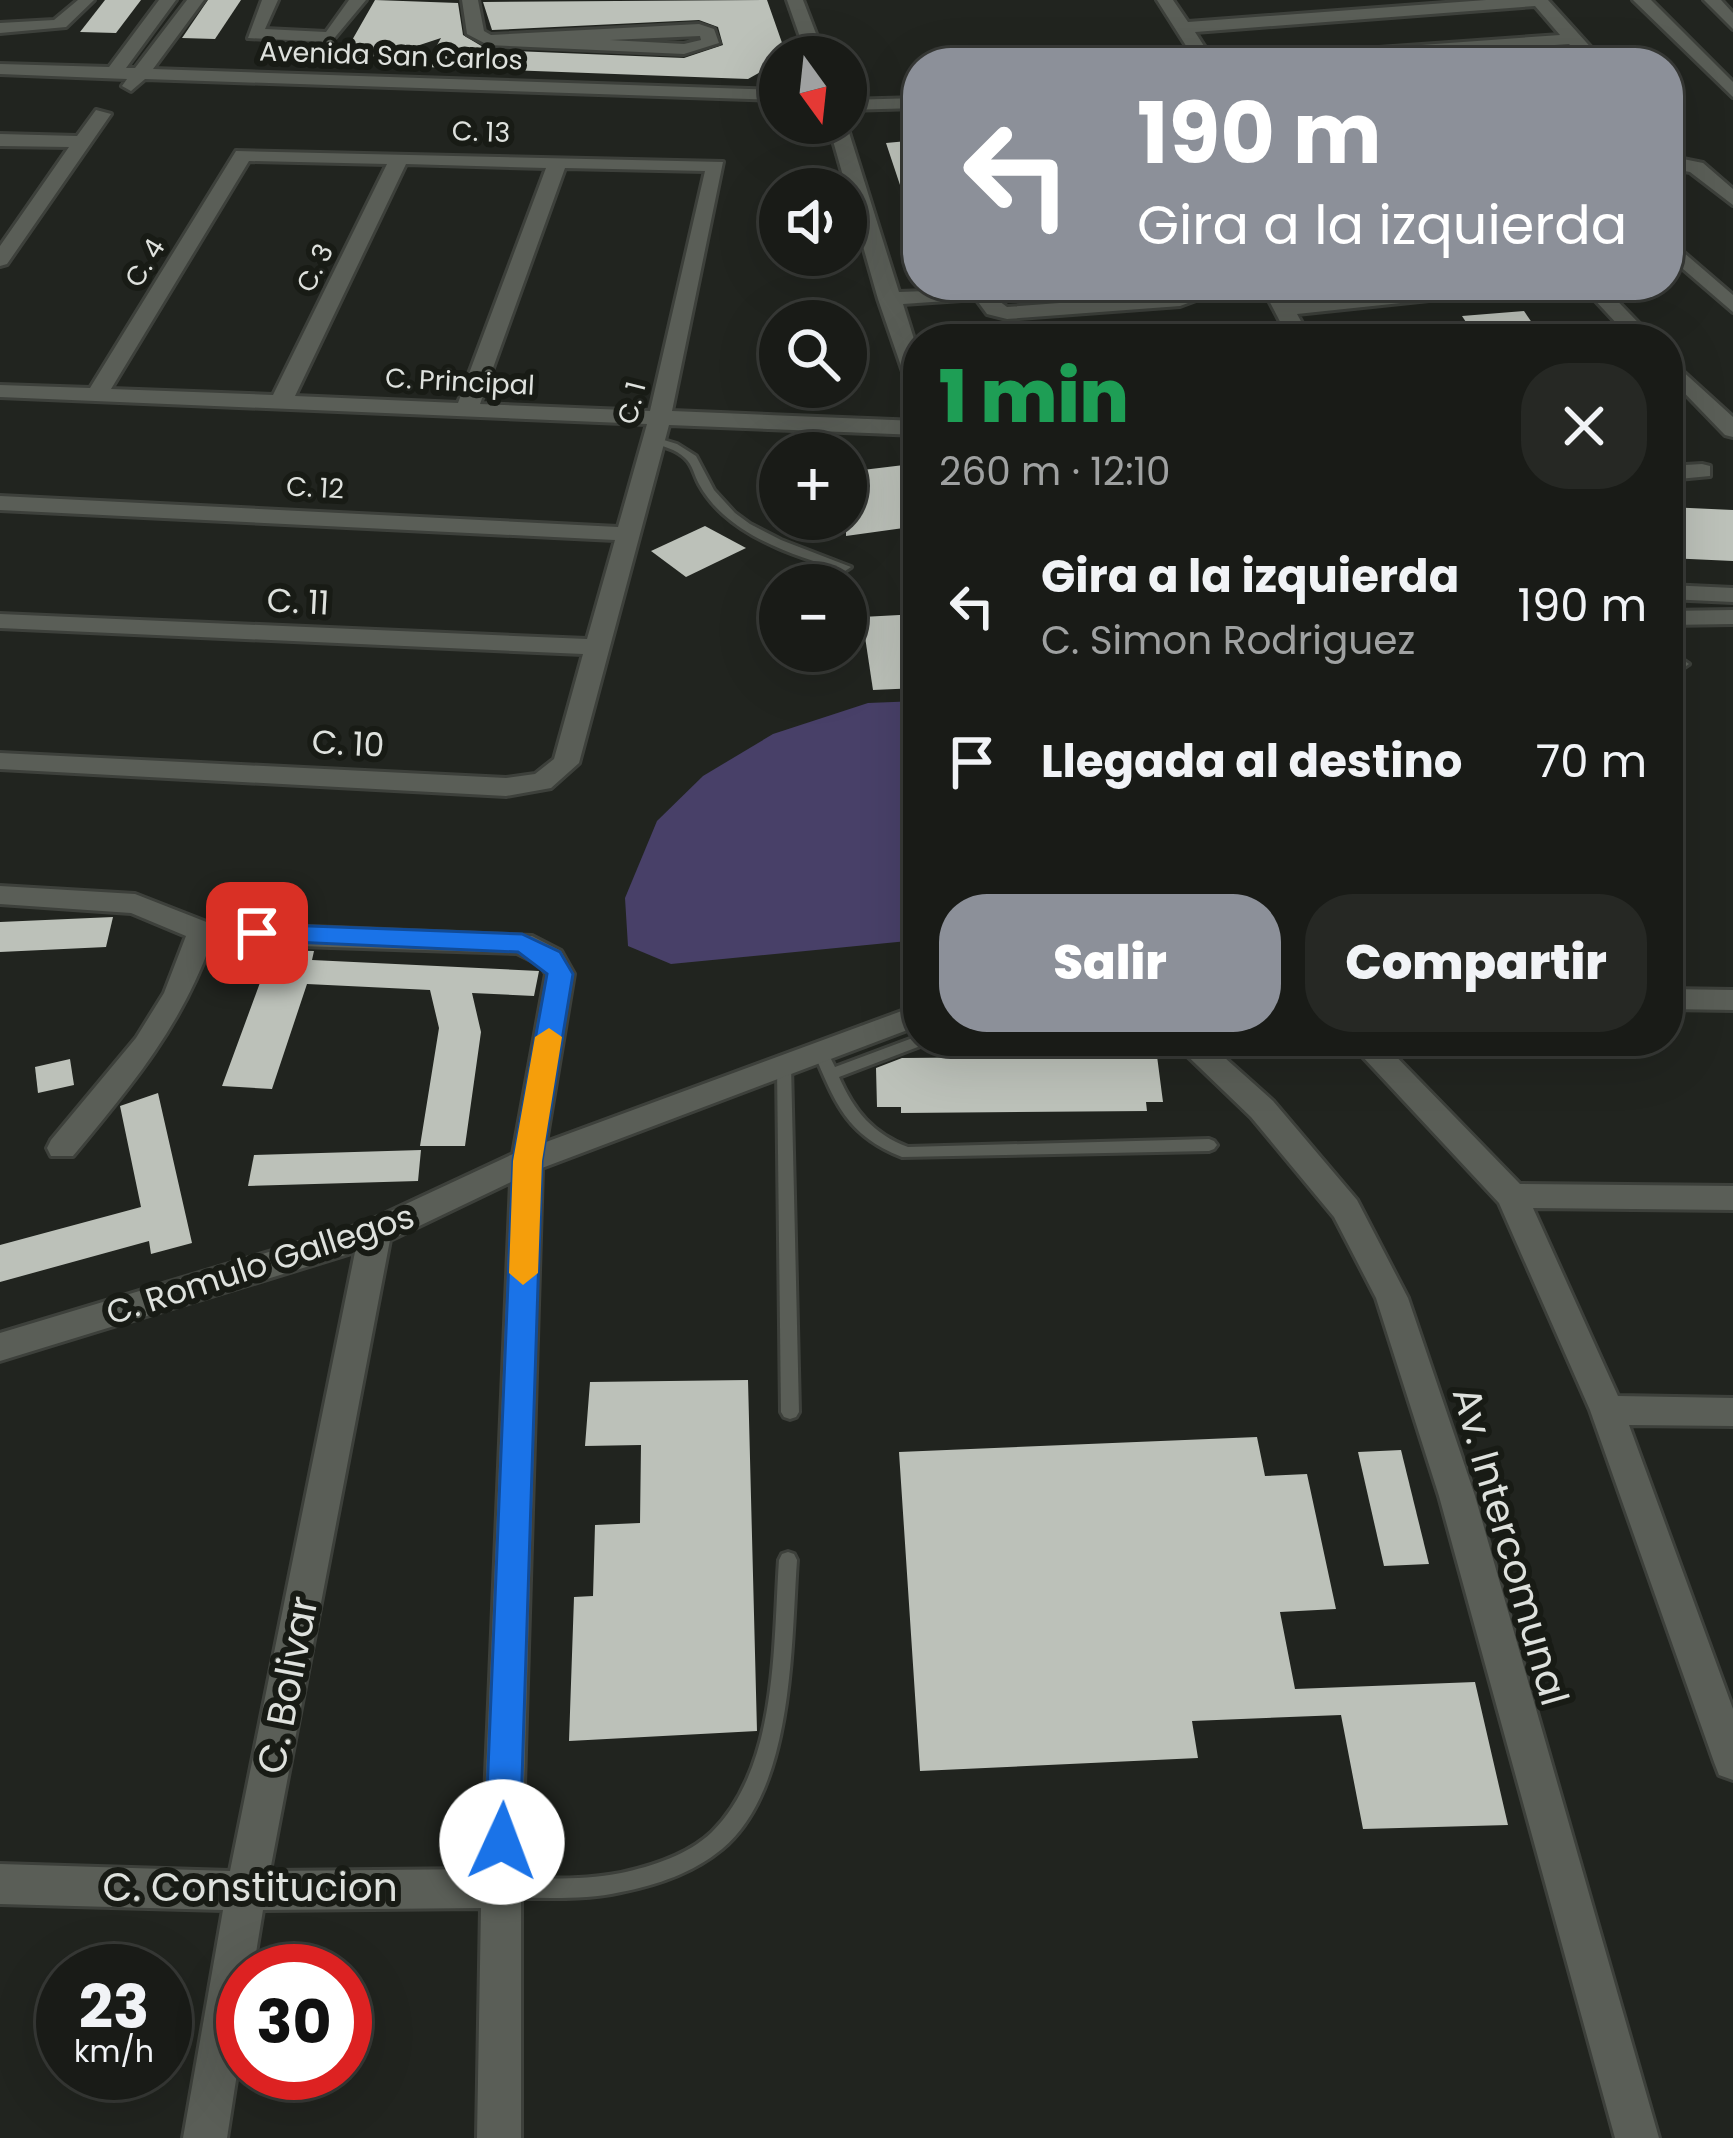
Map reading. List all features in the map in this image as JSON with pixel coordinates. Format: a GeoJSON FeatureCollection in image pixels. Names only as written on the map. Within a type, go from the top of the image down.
{"type":"FeatureCollection","features":[{"type":"Feature","properties":{"kind":"street"},"geometry":{"type":"LineString","coordinates":[[0,28],[60,25],[76,16],[86,0]]}},
{"type":"Feature","properties":{"kind":"street"},"geometry":{"type":"LineString","coordinates":[[112,75],[168,0]]}},
{"type":"Feature","properties":{"kind":"street"},"geometry":{"type":"LineString","coordinates":[[135,81],[196,0]]}},
{"type":"Feature","properties":{"kind":"street"},"geometry":{"type":"LineString","coordinates":[[270,0],[254,34],[320,39],[337,33],[358,0]]}},
{"type":"Feature","properties":{"kind":"street"},"geometry":{"type":"LineString","coordinates":[[470,0],[478,36],[525,41],[693,49],[708,45],[710,38],[705,31],[682,29],[525,41]]}},
{"type":"Feature","properties":{"kind":"street"},"geometry":{"type":"LineString","coordinates":[[794,0],[808,36]]}},
{"type":"Feature","properties":{"kind":"street"},"geometry":{"type":"LineString","coordinates":[[1165,0],[1196,48]]}},
{"type":"Feature","properties":{"kind":"street"},"geometry":{"type":"LineString","coordinates":[[1641,0],[1733,92]]}},
{"type":"Feature","properties":{"kind":"street"},"geometry":{"type":"LineString","coordinates":[[1183,28],[1539,1],[1581,48]]}},
{"type":"Feature","properties":{"kind":"street"},"geometry":{"type":"LineString","coordinates":[[1722,6],[1733,25]]}},
{"type":"Feature","properties":{"kind":"street"},"geometry":{"type":"LineString","coordinates":[[1447,48],[1572,39]]}},
{"type":"Feature","properties":{"kind":"street"},"geometry":{"type":"LineString","coordinates":[[131,50],[157,50]]}},
{"type":"Feature","properties":{"kind":"street","name":"Avenida San Carlos"},"geometry":{"type":"LineString","coordinates":[[0,69],[112,75],[135,81],[759,105]]}},
{"type":"Feature","properties":{"kind":"street","name":"Avenida San Carlos"},"geometry":{"type":"LineString","coordinates":[[0,81],[759,95]]}},
{"type":"Feature","properties":{"kind":"street"},"geometry":{"type":"LineString","coordinates":[[867,104],[903,103]]}},
{"type":"Feature","properties":{"kind":"street"},"geometry":{"type":"LineString","coordinates":[[0,260],[102,114]]}},
{"type":"Feature","properties":{"kind":"street"},"geometry":{"type":"LineString","coordinates":[[0,140],[84,142]]}},
{"type":"Feature","properties":{"kind":"street"},"geometry":{"type":"LineString","coordinates":[[843,144],[903,343]]}},
{"type":"Feature","properties":{"kind":"street","name":"C. 13"},"geometry":{"type":"LineString","coordinates":[[240,158],[250,153],[710,164],[717,171]]}},
{"type":"Feature","properties":{"kind":"street","name":"C. 3"},"geometry":{"type":"LineString","coordinates":[[280,404],[400,157]]}},
{"type":"Feature","properties":{"kind":"street","name":"C. 4"},"geometry":{"type":"LineString","coordinates":[[97,395],[240,158]]}},
{"type":"Feature","properties":{"kind":"street"},"geometry":{"type":"LineString","coordinates":[[466,412],[558,162]]}},
{"type":"Feature","properties":{"kind":"street"},"geometry":{"type":"LineString","coordinates":[[1683,165],[1696,167],[1733,199]]}},
{"type":"Feature","properties":{"kind":"street","name":"C. 1"},"geometry":{"type":"LineString","coordinates":[[594,647],[656,430],[717,171]]}},
{"type":"Feature","properties":{"kind":"street"},"geometry":{"type":"LineString","coordinates":[[0,220],[28,220]]}},
{"type":"Feature","properties":{"kind":"street"},"geometry":{"type":"LineString","coordinates":[[1683,259],[1733,306]]}},
{"type":"Feature","properties":{"kind":"street"},"geometry":{"type":"LineString","coordinates":[[888,299],[903,298]]}},
{"type":"Feature","properties":{"kind":"street"},"geometry":{"type":"LineString","coordinates":[[987,300],[994,310],[1007,313],[1180,300]]}},
{"type":"Feature","properties":{"kind":"street"},"geometry":{"type":"LineString","coordinates":[[1278,300],[1292,324]]}},
{"type":"Feature","properties":{"kind":"street"},"geometry":{"type":"LineString","coordinates":[[1283,309],[1350,300]]}},
{"type":"Feature","properties":{"kind":"street"},"geometry":{"type":"LineString","coordinates":[[1606,300],[1629,324]]}},
{"type":"Feature","properties":{"kind":"street"},"geometry":{"type":"LineString","coordinates":[[1683,379],[1733,430]]}},
{"type":"Feature","properties":{"kind":"street","name":"C. Principal"},"geometry":{"type":"LineString","coordinates":[[0,391],[466,412],[656,430],[903,428]]}},
{"type":"Feature","properties":{"kind":"street"},"geometry":{"type":"LineString","coordinates":[[1683,472],[1702,471]]}},
{"type":"Feature","properties":{"kind":"street","name":"C. 12"},"geometry":{"type":"LineString","coordinates":[[0,502],[627,534]]}},
{"type":"Feature","properties":{"kind":"street"},"geometry":{"type":"LineString","coordinates":[[1683,593],[1733,595]]}},
{"type":"Feature","properties":{"kind":"street"},"geometry":{"type":"LineString","coordinates":[[1683,618],[1733,617]]}},
{"type":"Feature","properties":{"kind":"street","name":"C. 11"},"geometry":{"type":"LineString","coordinates":[[0,620],[594,647]]}},
{"type":"Feature","properties":{"kind":"street","name":"C. 10"},"geometry":{"type":"LineString","coordinates":[[0,761],[506,788],[542,782],[566,763],[594,647]]}},
{"type":"Feature","properties":{"kind":"street"},"geometry":{"type":"LineString","coordinates":[[0,895],[135,904],[206,934],[522,943],[550,958],[560,974],[527,1161],[501,1888],[499,2138]]}},
{"type":"Feature","properties":{"kind":"street"},"geometry":{"type":"LineString","coordinates":[[62,1148],[147,1046],[178,993],[199,937],[206,934]]}},
{"type":"Feature","properties":{"kind":"street"},"geometry":{"type":"LineString","coordinates":[[1683,999],[1733,1000]]}},
{"type":"Feature","properties":{"kind":"street","name":"C. Romulo Gallegos"},"geometry":{"type":"LineString","coordinates":[[0,1347],[375,1233],[527,1161],[784,1065],[826,1063],[903,1023]]}},
{"type":"Feature","properties":{"kind":"street","name":"Av. Intercomunal"},"geometry":{"type":"LineString","coordinates":[[1203,1056],[1262,1109],[1346,1209],[1392,1298],[1456,1496],[1636,2138]]}},
{"type":"Feature","properties":{"kind":"street"},"geometry":{"type":"LineString","coordinates":[[1377,1056],[1512,1196],[1721,1686],[1733,1762]]}},
{"type":"Feature","properties":{"kind":"street"},"geometry":{"type":"LineString","coordinates":[[1512,1196],[1733,1198]]}},
{"type":"Feature","properties":{"kind":"street","name":"C. Bolivar"},"geometry":{"type":"LineString","coordinates":[[206,2138],[247,1891],[375,1233]]}},
{"type":"Feature","properties":{"kind":"street"},"geometry":{"type":"LineString","coordinates":[[1607,1410],[1733,1412]]}},
{"type":"Feature","properties":{"kind":"street","name":"C. Constitucion"},"geometry":{"type":"LineString","coordinates":[[0,1884],[247,1891],[501,1888]]}},
{"type":"Feature","properties":{"kind":"lane"},"geometry":{"type":"LineString","coordinates":[[656,430],[695,458],[714,499],[764,539],[836,564]]}},
{"type":"Feature","properties":{"kind":"lane"},"geometry":{"type":"LineString","coordinates":[[903,1045],[826,1063],[851,1118],[877,1144],[907,1153],[1208,1144]]}},
{"type":"Feature","properties":{"kind":"lane"},"geometry":{"type":"LineString","coordinates":[[784,1065],[790,1412]]}},
{"type":"Feature","properties":{"kind":"lane"},"geometry":{"type":"LineString","coordinates":[[501,1888],[622,1883],[679,1867],[728,1835],[756,1790],[769,1746],[788,1560]]}},
{"type":"Feature","properties":{"kind":"shaded area"},"geometry":{"type":"Polygon","coordinates":[[[903,702],[903,941],[671,964],[628,946],[625,898],[657,821],[703,776],[773,734],[868,703],[903,702]]]}},
{"type":"Feature","properties":{"kind":"building"},"geometry":{"type":"Polygon","coordinates":[[[105,0],[141,0],[116,33],[80,32],[105,0]]]}},
{"type":"Feature","properties":{"kind":"building"},"geometry":{"type":"Polygon","coordinates":[[[208,0],[241,0],[215,39],[182,38],[208,0]]]}},
{"type":"Feature","properties":{"kind":"building"},"geometry":{"type":"Polygon","coordinates":[[[375,0],[458,3],[463,35],[488,50],[684,58],[723,45],[718,27],[699,20],[492,30],[483,2],[767,0],[780,36],[759,36],[759,73],[748,79],[425,67],[441,38],[362,64],[339,63],[375,0]]]}},
{"type":"Feature","properties":{"kind":"building"},"geometry":{"type":"Polygon","coordinates":[[[903,141],[903,194],[886,143],[903,141]]]}},
{"type":"Feature","properties":{"kind":"building"},"geometry":{"type":"Polygon","coordinates":[[[1524,311],[1533,324],[1467,324],[1462,316],[1524,311]]]}},
{"type":"Feature","properties":{"kind":"building"},"geometry":{"type":"Polygon","coordinates":[[[903,465],[903,528],[867,533],[867,469],[903,465]]]}},
{"type":"Feature","properties":{"kind":"building"},"geometry":{"type":"Polygon","coordinates":[[[1683,508],[1733,510],[1733,561],[1683,559],[1683,508]]]}},
{"type":"Feature","properties":{"kind":"building"},"geometry":{"type":"Polygon","coordinates":[[[705,526],[746,548],[686,577],[651,551],[705,526]]]}},
{"type":"Feature","properties":{"kind":"building"},"geometry":{"type":"Polygon","coordinates":[[[903,615],[903,689],[873,690],[867,617],[903,615]]]}},
{"type":"Feature","properties":{"kind":"building"},"geometry":{"type":"Polygon","coordinates":[[[113,917],[106,947],[0,952],[0,922],[113,917]]]}},
{"type":"Feature","properties":{"kind":"building"},"geometry":{"type":"Polygon","coordinates":[[[272,950],[314,951],[312,960],[539,971],[534,996],[472,993],[481,1032],[465,1146],[420,1146],[439,1028],[430,990],[307,984],[272,1089],[222,1086],[272,950]]]}},
{"type":"Feature","properties":{"kind":"building"},"geometry":{"type":"Polygon","coordinates":[[[1157,1056],[1163,1102],[1146,1102],[1147,1111],[901,1113],[901,1107],[877,1107],[876,1068],[902,1058],[1157,1056]]]}},
{"type":"Feature","properties":{"kind":"building"},"geometry":{"type":"Polygon","coordinates":[[[70,1059],[74,1085],[38,1093],[35,1067],[70,1059]]]}},
{"type":"Feature","properties":{"kind":"building"},"geometry":{"type":"Polygon","coordinates":[[[158,1093],[192,1243],[151,1254],[149,1241],[0,1282],[0,1245],[141,1207],[120,1106],[158,1093]]]}},
{"type":"Feature","properties":{"kind":"building"},"geometry":{"type":"Polygon","coordinates":[[[421,1150],[418,1181],[248,1186],[254,1155],[421,1150]]]}},
{"type":"Feature","properties":{"kind":"building"},"geometry":{"type":"Polygon","coordinates":[[[748,1380],[757,1731],[569,1741],[574,1597],[593,1596],[595,1525],[640,1523],[641,1445],[585,1446],[590,1382],[748,1380]]]}},
{"type":"Feature","properties":{"kind":"building"},"geometry":{"type":"Polygon","coordinates":[[[1257,1437],[1265,1476],[1307,1474],[1336,1609],[1280,1612],[1295,1689],[1475,1682],[1508,1825],[1363,1829],[1341,1715],[1192,1721],[1198,1758],[920,1771],[899,1452],[1257,1437]]]}},
{"type":"Feature","properties":{"kind":"building"},"geometry":{"type":"Polygon","coordinates":[[[1401,1450],[1429,1564],[1384,1566],[1358,1452],[1401,1450]]]}},
{"type":"Feature","properties":{"kind":"slow traffic"},"geometry":{"type":"LineString","coordinates":[[523,1273],[527,1161],[549,1037]]}},
{"type":"Feature","properties":{"kind":"route"},"geometry":{"type":"LineString","coordinates":[[257,933],[522,943],[550,958],[560,974],[527,1161],[502,1842]]}}]}
